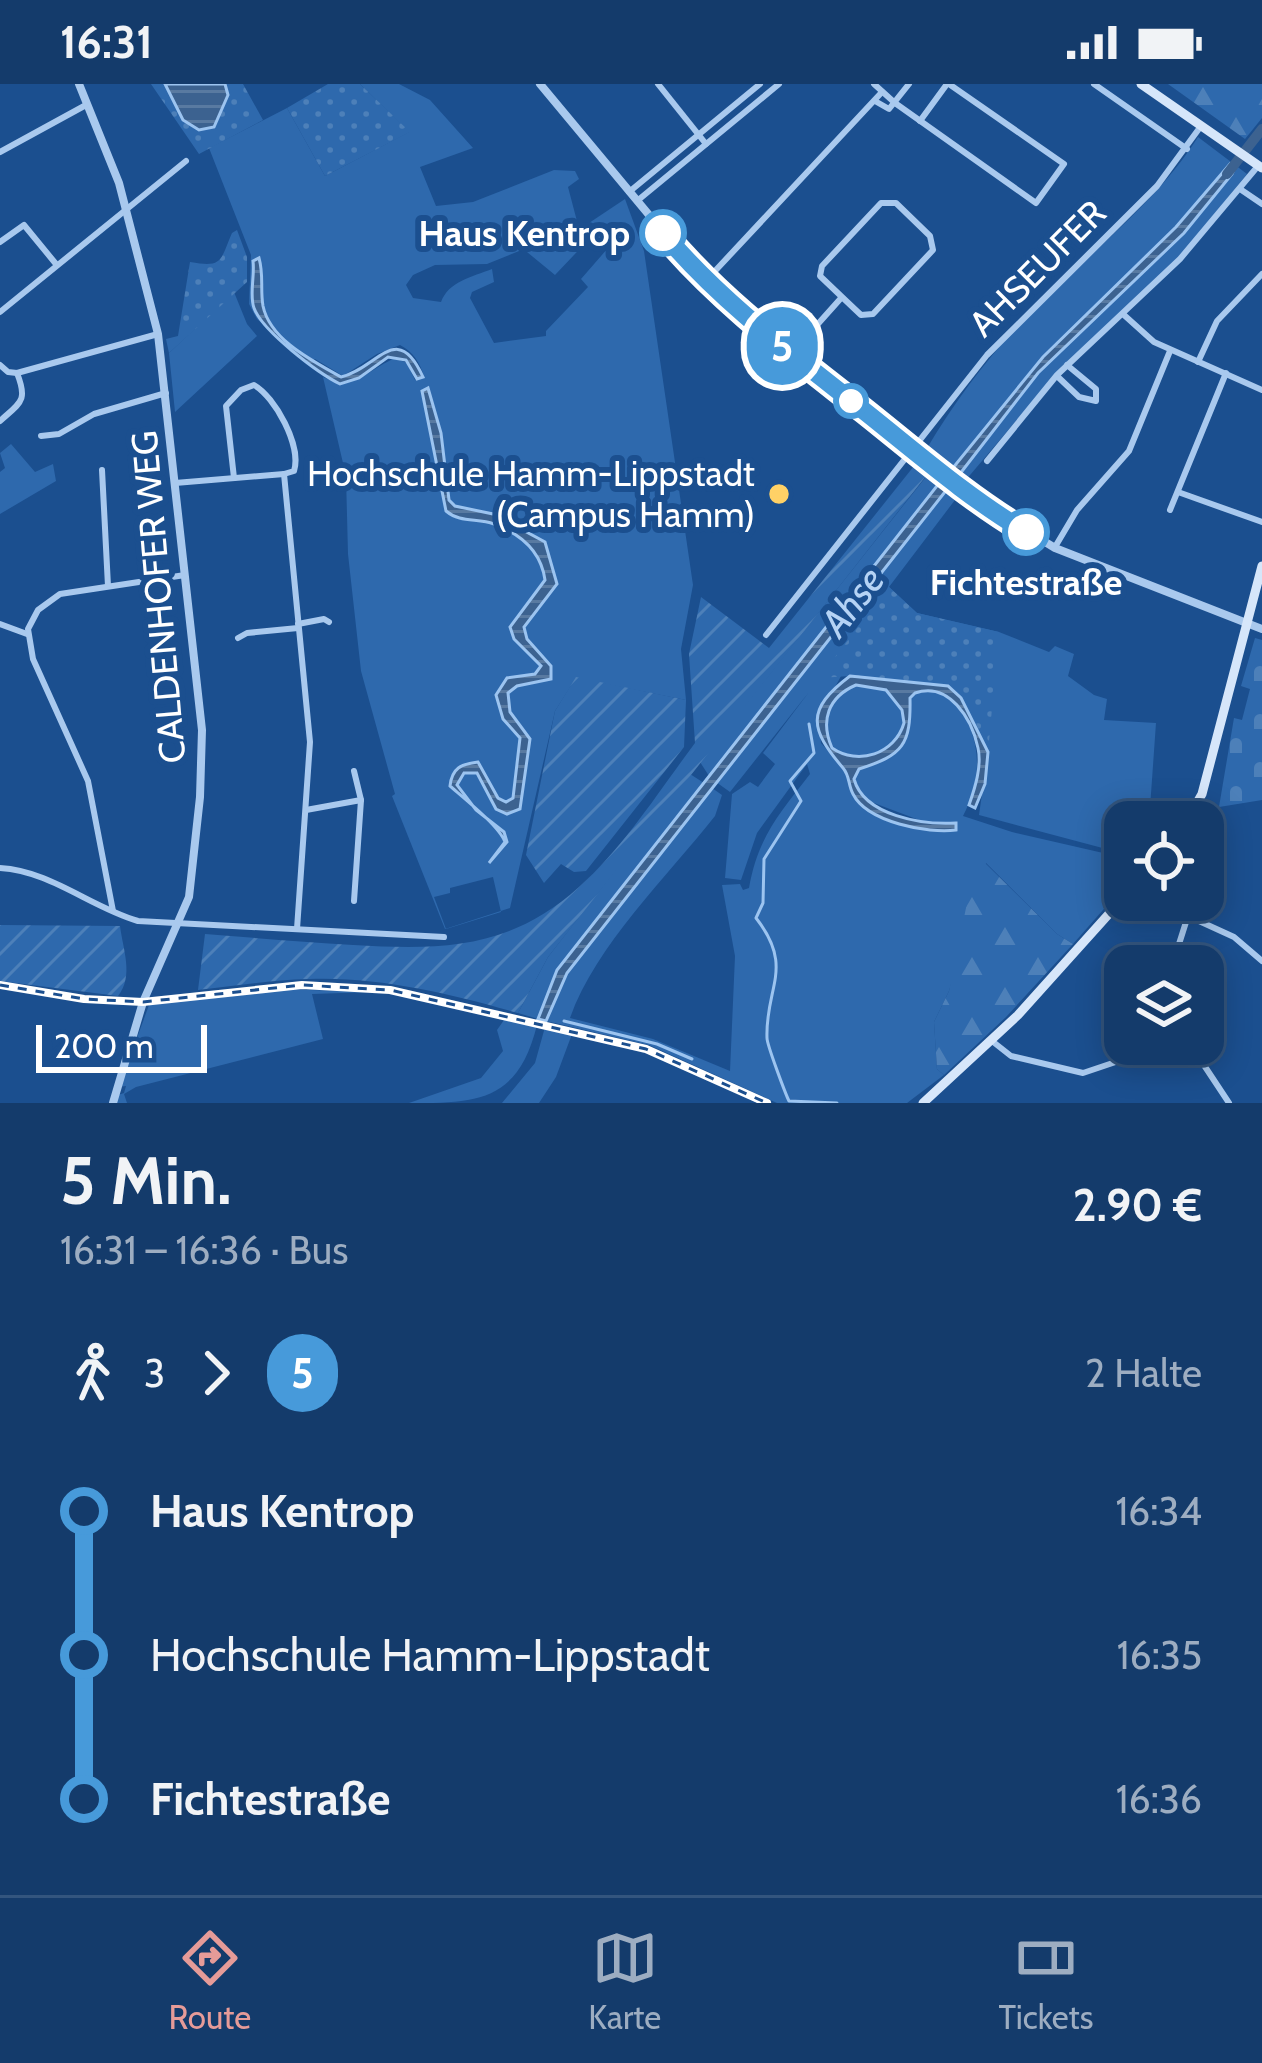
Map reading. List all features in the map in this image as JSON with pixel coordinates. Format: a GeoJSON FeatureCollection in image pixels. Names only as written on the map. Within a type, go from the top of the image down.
{"type":"FeatureCollection","features":[{"type":"Feature","properties":{"kind":"main road"},"geometry":{"type":"LineString","coordinates":[[1141,84],[1257,165]]}},
{"type":"Feature","properties":{"kind":"main road"},"geometry":{"type":"LineString","coordinates":[[1198,801],[1262,566]]}},
{"type":"Feature","properties":{"kind":"main road"},"geometry":{"type":"LineString","coordinates":[[923,1103],[992,1041],[1104,919]]}},
{"type":"Feature","properties":{"kind":"street","name":"CALDENHOFER WEG"},"geometry":{"type":"LineString","coordinates":[[79,84],[127,208],[158,334],[202,752],[191,886],[142,1002],[113,1103]]}},
{"type":"Feature","properties":{"kind":"street"},"geometry":{"type":"LineString","coordinates":[[540,84],[704,281],[958,486],[1055,548],[1262,628]]}},
{"type":"Feature","properties":{"kind":"street"},"geometry":{"type":"LineString","coordinates":[[658,84],[706,143]]}},
{"type":"Feature","properties":{"kind":"street"},"geometry":{"type":"LineString","coordinates":[[632,197],[760,84]]}},
{"type":"Feature","properties":{"kind":"street"},"geometry":{"type":"LineString","coordinates":[[632,197],[779,84]]}},
{"type":"Feature","properties":{"kind":"street"},"geometry":{"type":"LineString","coordinates":[[874,84],[896,105],[1036,203],[1064,164],[948,84],[920,121]]}},
{"type":"Feature","properties":{"kind":"street"},"geometry":{"type":"LineString","coordinates":[[875,100],[887,110],[896,105],[909,84]]}},
{"type":"Feature","properties":{"kind":"street"},"geometry":{"type":"LineString","coordinates":[[1094,84],[1186,149]]}},
{"type":"Feature","properties":{"kind":"street"},"geometry":{"type":"LineString","coordinates":[[715,271],[882,92]]}},
{"type":"Feature","properties":{"kind":"street"},"geometry":{"type":"LineString","coordinates":[[0,152],[87,104]]}},
{"type":"Feature","properties":{"kind":"street","name":"AHSEUFER"},"geometry":{"type":"LineString","coordinates":[[766,635],[987,356],[1125,219],[1201,126]]}},
{"type":"Feature","properties":{"kind":"street"},"geometry":{"type":"LineString","coordinates":[[0,312],[186,161]]}},
{"type":"Feature","properties":{"kind":"street"},"geometry":{"type":"LineString","coordinates":[[987,461],[1057,375],[1124,316],[1257,165]]}},
{"type":"Feature","properties":{"kind":"street"},"geometry":{"type":"LineString","coordinates":[[1249,177],[1262,187]]}},
{"type":"Feature","properties":{"kind":"street"},"geometry":{"type":"LineString","coordinates":[[1240,189],[1262,205]]}},
{"type":"Feature","properties":{"kind":"street"},"geometry":{"type":"LineString","coordinates":[[881,203],[896,203],[931,236],[933,250],[873,314],[861,315],[842,297],[820,276],[822,266],[881,203]]}},
{"type":"Feature","properties":{"kind":"street"},"geometry":{"type":"LineString","coordinates":[[0,242],[24,225],[57,265]]}},
{"type":"Feature","properties":{"kind":"street"},"geometry":{"type":"LineString","coordinates":[[1198,362],[1217,321],[1262,274]]}},
{"type":"Feature","properties":{"kind":"street"},"geometry":{"type":"LineString","coordinates":[[793,353],[842,297]]}},
{"type":"Feature","properties":{"kind":"street"},"geometry":{"type":"LineString","coordinates":[[1124,316],[1170,351],[1262,390]]}},
{"type":"Feature","properties":{"kind":"street"},"geometry":{"type":"LineString","coordinates":[[0,364],[17,373],[158,334]]}},
{"type":"Feature","properties":{"kind":"street"},"geometry":{"type":"LineString","coordinates":[[1055,548],[1076,510],[1129,451],[1170,351]]}},
{"type":"Feature","properties":{"kind":"street"},"geometry":{"type":"LineString","coordinates":[[1057,375],[1079,397],[1096,401],[1096,389],[1067,365]]}},
{"type":"Feature","properties":{"kind":"street"},"geometry":{"type":"LineString","coordinates":[[0,421],[23,398],[17,373]]}},
{"type":"Feature","properties":{"kind":"street"},"geometry":{"type":"LineString","coordinates":[[1170,510],[1226,373]]}},
{"type":"Feature","properties":{"kind":"street"},"geometry":{"type":"LineString","coordinates":[[175,483],[284,474],[294,471],[297,452],[265,392],[254,385],[244,388],[226,406],[233,478]]}},
{"type":"Feature","properties":{"kind":"street"},"geometry":{"type":"LineString","coordinates":[[41,436],[59,434],[94,415],[166,393]]}},
{"type":"Feature","properties":{"kind":"street"},"geometry":{"type":"LineString","coordinates":[[102,470],[108,586]]}},
{"type":"Feature","properties":{"kind":"street"},"geometry":{"type":"LineString","coordinates":[[284,474],[310,742],[297,929]]}},
{"type":"Feature","properties":{"kind":"street"},"geometry":{"type":"LineString","coordinates":[[1178,492],[1262,521]]}},
{"type":"Feature","properties":{"kind":"street"},"geometry":{"type":"LineString","coordinates":[[113,911],[88,781],[33,659],[27,634],[32,618],[52,597],[185,575]]}},
{"type":"Feature","properties":{"kind":"street"},"geometry":{"type":"LineString","coordinates":[[238,638],[329,622]]}},
{"type":"Feature","properties":{"kind":"street"},"geometry":{"type":"LineString","coordinates":[[0,624],[27,634]]}},
{"type":"Feature","properties":{"kind":"street"},"geometry":{"type":"LineString","coordinates":[[354,771],[361,800],[354,901]]}},
{"type":"Feature","properties":{"kind":"street"},"geometry":{"type":"LineString","coordinates":[[306,810],[361,800]]}},
{"type":"Feature","properties":{"kind":"street"},"geometry":{"type":"LineString","coordinates":[[0,868],[45,878],[138,921],[444,937]]}},
{"type":"Feature","properties":{"kind":"street"},"geometry":{"type":"LineString","coordinates":[[1199,921],[1234,937],[1262,961]]}},
{"type":"Feature","properties":{"kind":"street"},"geometry":{"type":"LineString","coordinates":[[992,1041],[1011,1056],[1083,1073],[1107,1065]]}},
{"type":"Feature","properties":{"kind":"street"},"geometry":{"type":"LineString","coordinates":[[1204,1065],[1229,1103]]}},
{"type":"Feature","properties":{"kind":"green space"},"geometry":{"type":"Polygon","coordinates":[[[151,84],[165,84],[183,120],[199,130],[214,127],[228,95],[222,84],[243,84],[263,120],[199,154],[151,84]]]}},
{"type":"Feature","properties":{"kind":"green space"},"geometry":{"type":"Polygon","coordinates":[[[328,84],[360,84],[410,132],[325,176],[287,108],[328,84]]]}},
{"type":"Feature","properties":{"kind":"green space"},"geometry":{"type":"Polygon","coordinates":[[[360,84],[399,84],[430,100],[473,148],[420,167],[436,206],[473,202],[554,170],[575,171],[579,179],[568,187],[578,225],[573,229],[487,264],[435,265],[413,275],[406,285],[413,298],[441,302],[455,284],[492,269],[494,282],[472,292],[470,298],[494,343],[546,336],[588,287],[581,279],[608,248],[593,235],[555,275],[527,252],[574,233],[625,199],[644,251],[693,585],[681,649],[686,700],[576,678],[555,711],[510,908],[501,911],[493,877],[450,888],[450,893],[434,897],[446,929],[392,796],[361,671],[348,554],[346,476],[323,377],[352,381],[395,358],[407,363],[415,380],[424,377],[415,358],[400,345],[343,376],[315,359],[308,364],[257,319],[249,304],[251,255],[209,148],[287,108],[325,176],[409,132],[360,84]]]}},
{"type":"Feature","properties":{"kind":"green space"},"geometry":{"type":"Polygon","coordinates":[[[1168,84],[1262,84],[1262,118],[1245,139],[1168,84]]]}},
{"type":"Feature","properties":{"kind":"green space"},"geometry":{"type":"Polygon","coordinates":[[[1198,137],[1247,174],[1178,259],[1061,368],[965,481],[926,450],[952,409],[1011,333],[1146,202],[1198,137]]]}},
{"type":"Feature","properties":{"kind":"green space"},"geometry":{"type":"Polygon","coordinates":[[[237,230],[247,257],[247,282],[169,353],[166,339],[178,336],[190,262],[215,263],[237,230]]]}},
{"type":"Feature","properties":{"kind":"green space"},"geometry":{"type":"Polygon","coordinates":[[[234,292],[257,336],[175,412],[169,353],[234,292]]]}},
{"type":"Feature","properties":{"kind":"green space"},"geometry":{"type":"Polygon","coordinates":[[[11,444],[35,472],[53,464],[56,481],[0,514],[0,472],[5,468],[0,453],[11,444]]]}},
{"type":"Feature","properties":{"kind":"green space"},"geometry":{"type":"Polygon","coordinates":[[[914,466],[926,476],[548,957],[518,1013],[441,993],[361,980],[294,980],[198,990],[205,934],[353,945],[445,945],[500,934],[553,908],[611,854],[695,743],[689,654],[701,597],[769,648],[914,466]]]}},
{"type":"Feature","properties":{"kind":"green space"},"geometry":{"type":"Polygon","coordinates":[[[929,473],[940,482],[709,776],[700,762],[929,473]]]}},
{"type":"Feature","properties":{"kind":"green space"},"geometry":{"type":"Polygon","coordinates":[[[948,488],[958,496],[889,587],[917,613],[999,632],[1049,652],[1055,646],[1074,654],[1068,676],[1107,699],[1104,720],[1156,723],[1150,801],[1104,801],[1104,848],[979,815],[988,752],[961,698],[852,654],[826,707],[821,743],[847,772],[855,798],[869,809],[911,825],[956,830],[956,823],[927,823],[866,800],[854,779],[859,769],[882,762],[911,720],[910,698],[918,692],[938,692],[948,695],[959,709],[973,738],[975,784],[963,816],[1104,853],[1104,909],[1073,944],[986,863],[949,991],[934,1022],[937,1069],[944,1075],[907,1103],[777,1103],[649,1045],[546,1021],[567,973],[712,788],[722,795],[715,816],[615,938],[570,1018],[653,1039],[730,1071],[735,956],[722,885],[749,888],[764,840],[810,774],[807,764],[757,833],[741,880],[725,878],[732,794],[750,782],[758,787],[775,764],[763,753],[809,692],[730,792],[716,782],[948,488]]]}},
{"type":"Feature","properties":{"kind":"green space"},"geometry":{"type":"Polygon","coordinates":[[[889,587],[917,613],[999,632],[988,752],[972,714],[948,686],[850,676],[819,678],[889,587]]]}},
{"type":"Feature","properties":{"kind":"green space"},"geometry":{"type":"Polygon","coordinates":[[[1255,638],[1262,640],[1262,800],[1224,806],[1220,801],[1234,718],[1242,720],[1250,689],[1241,686],[1255,638]]]}},
{"type":"Feature","properties":{"kind":"green space"},"geometry":{"type":"Polygon","coordinates":[[[576,677],[686,700],[684,747],[586,871],[574,872],[561,864],[544,883],[526,855],[555,711],[576,677]]]}},
{"type":"Feature","properties":{"kind":"green space"},"geometry":{"type":"Polygon","coordinates":[[[855,685],[886,690],[902,710],[904,723],[893,743],[864,757],[832,748],[827,728],[833,703],[855,685]]]}},
{"type":"Feature","properties":{"kind":"green space"},"geometry":{"type":"Polygon","coordinates":[[[690,774],[704,783],[557,970],[538,1019],[518,1013],[548,957],[690,774]]]}},
{"type":"Feature","properties":{"kind":"green space"},"geometry":{"type":"Polygon","coordinates":[[[979,857],[1073,944],[944,1075],[937,1069],[934,1022],[949,991],[979,857]]]}},
{"type":"Feature","properties":{"kind":"green space"},"geometry":{"type":"Polygon","coordinates":[[[0,925],[120,926],[126,963],[123,988],[118,996],[0,981],[0,925]]]}},
{"type":"Feature","properties":{"kind":"green space"},"geometry":{"type":"Polygon","coordinates":[[[278,989],[372,992],[312,994],[323,1039],[136,1087],[124,1094],[127,1103],[116,1103],[124,1093],[126,1086],[119,1087],[149,1005],[278,989]]]}},
{"type":"Feature","properties":{"kind":"green space"},"geometry":{"type":"Polygon","coordinates":[[[504,1020],[537,1025],[519,1070],[506,1084],[474,1099],[409,1103],[481,1078],[503,1051],[497,1030],[504,1020]]]}},
{"type":"Feature","properties":{"kind":"green space"},"geometry":{"type":"Polygon","coordinates":[[[545,1027],[572,1034],[556,1077],[539,1103],[502,1103],[535,1063],[545,1027]]]}},
{"type":"Feature","properties":{"kind":"water"},"geometry":{"type":"Polygon","coordinates":[[[165,84],[225,84],[228,95],[214,127],[199,130],[183,120],[165,84]]]}},
{"type":"Feature","properties":{"kind":"water"},"geometry":{"type":"Polygon","coordinates":[[[1230,164],[1235,167],[1232,174],[1184,233],[1038,373],[959,475],[952,469],[1043,357],[1176,227],[1230,164]]]}},
{"type":"Feature","properties":{"kind":"water"},"geometry":{"type":"Polygon","coordinates":[[[259,258],[267,318],[294,348],[341,377],[386,352],[404,351],[423,377],[417,379],[406,360],[388,357],[359,378],[340,384],[305,361],[268,328],[254,308],[253,261],[259,258]]]}},
{"type":"Feature","properties":{"kind":"water"},"geometry":{"type":"Polygon","coordinates":[[[428,388],[441,433],[449,500],[455,506],[493,514],[545,542],[557,584],[524,627],[527,639],[551,666],[551,679],[517,686],[508,693],[510,712],[530,739],[520,809],[507,814],[496,809],[477,773],[464,773],[457,785],[472,805],[450,786],[458,768],[478,762],[498,798],[506,802],[513,798],[520,738],[503,719],[496,695],[507,678],[535,674],[541,666],[514,639],[510,627],[545,580],[539,560],[521,538],[494,524],[446,511],[422,391],[428,388]]]}},
{"type":"Feature","properties":{"kind":"water"},"geometry":{"type":"Polygon","coordinates":[[[940,482],[948,488],[567,973],[546,1021],[538,1019],[557,970],[940,482]]]}},
{"type":"Feature","properties":{"kind":"water"},"geometry":{"type":"Polygon","coordinates":[[[850,676],[948,686],[961,698],[988,752],[985,784],[975,808],[969,805],[978,769],[975,737],[957,705],[938,692],[915,693],[910,698],[909,727],[901,746],[886,759],[859,769],[854,779],[860,792],[882,810],[912,820],[956,823],[956,830],[899,824],[860,804],[819,731],[819,710],[850,676]],[[856,685],[839,696],[827,719],[832,748],[864,756],[893,743],[904,723],[902,710],[886,690],[856,685]]]}},
{"type":"Feature","properties":{"kind":"waterway","name":"Ahse"},"geometry":{"type":"LineString","coordinates":[[1227,174],[1262,129]]}},
{"type":"Feature","properties":{"kind":"waterway"},"geometry":{"type":"LineString","coordinates":[[809,724],[814,753],[790,781],[801,801],[764,859],[763,903],[756,918],[774,951],[767,1038],[789,1101],[837,1103]]}},
{"type":"Feature","properties":{"kind":"waterway"},"geometry":{"type":"LineString","coordinates":[[564,1021],[657,1044],[692,1059]]}},
{"type":"Feature","properties":{"kind":"waterway"},"geometry":{"type":"LineString","coordinates":[[702,1073],[761,1103]]}},
{"type":"Feature","properties":{"kind":"railway"},"geometry":{"type":"LineString","coordinates":[[0,985],[84,999],[143,1002],[302,985],[390,990],[646,1049],[767,1103]]}},
{"type":"Feature","properties":{"kind":"bus line","name":"5"},"geometry":{"type":"LineString","coordinates":[[663,233],[743,317],[975,499],[1026,532]]}},
{"type":"Feature","properties":{"kind":"place","name":"Haus Kentrop"},"geometry":{"type":"Point","coordinates":[663,233]}},
{"type":"Feature","properties":{"kind":"place","name":"Hochschule Hamm-Lippstadt (Campus Hamm)"},"geometry":{"type":"Point","coordinates":[779,494]}},
{"type":"Feature","properties":{"kind":"place","name":"Fichtestraße"},"geometry":{"type":"Point","coordinates":[1026,532]}}]}
